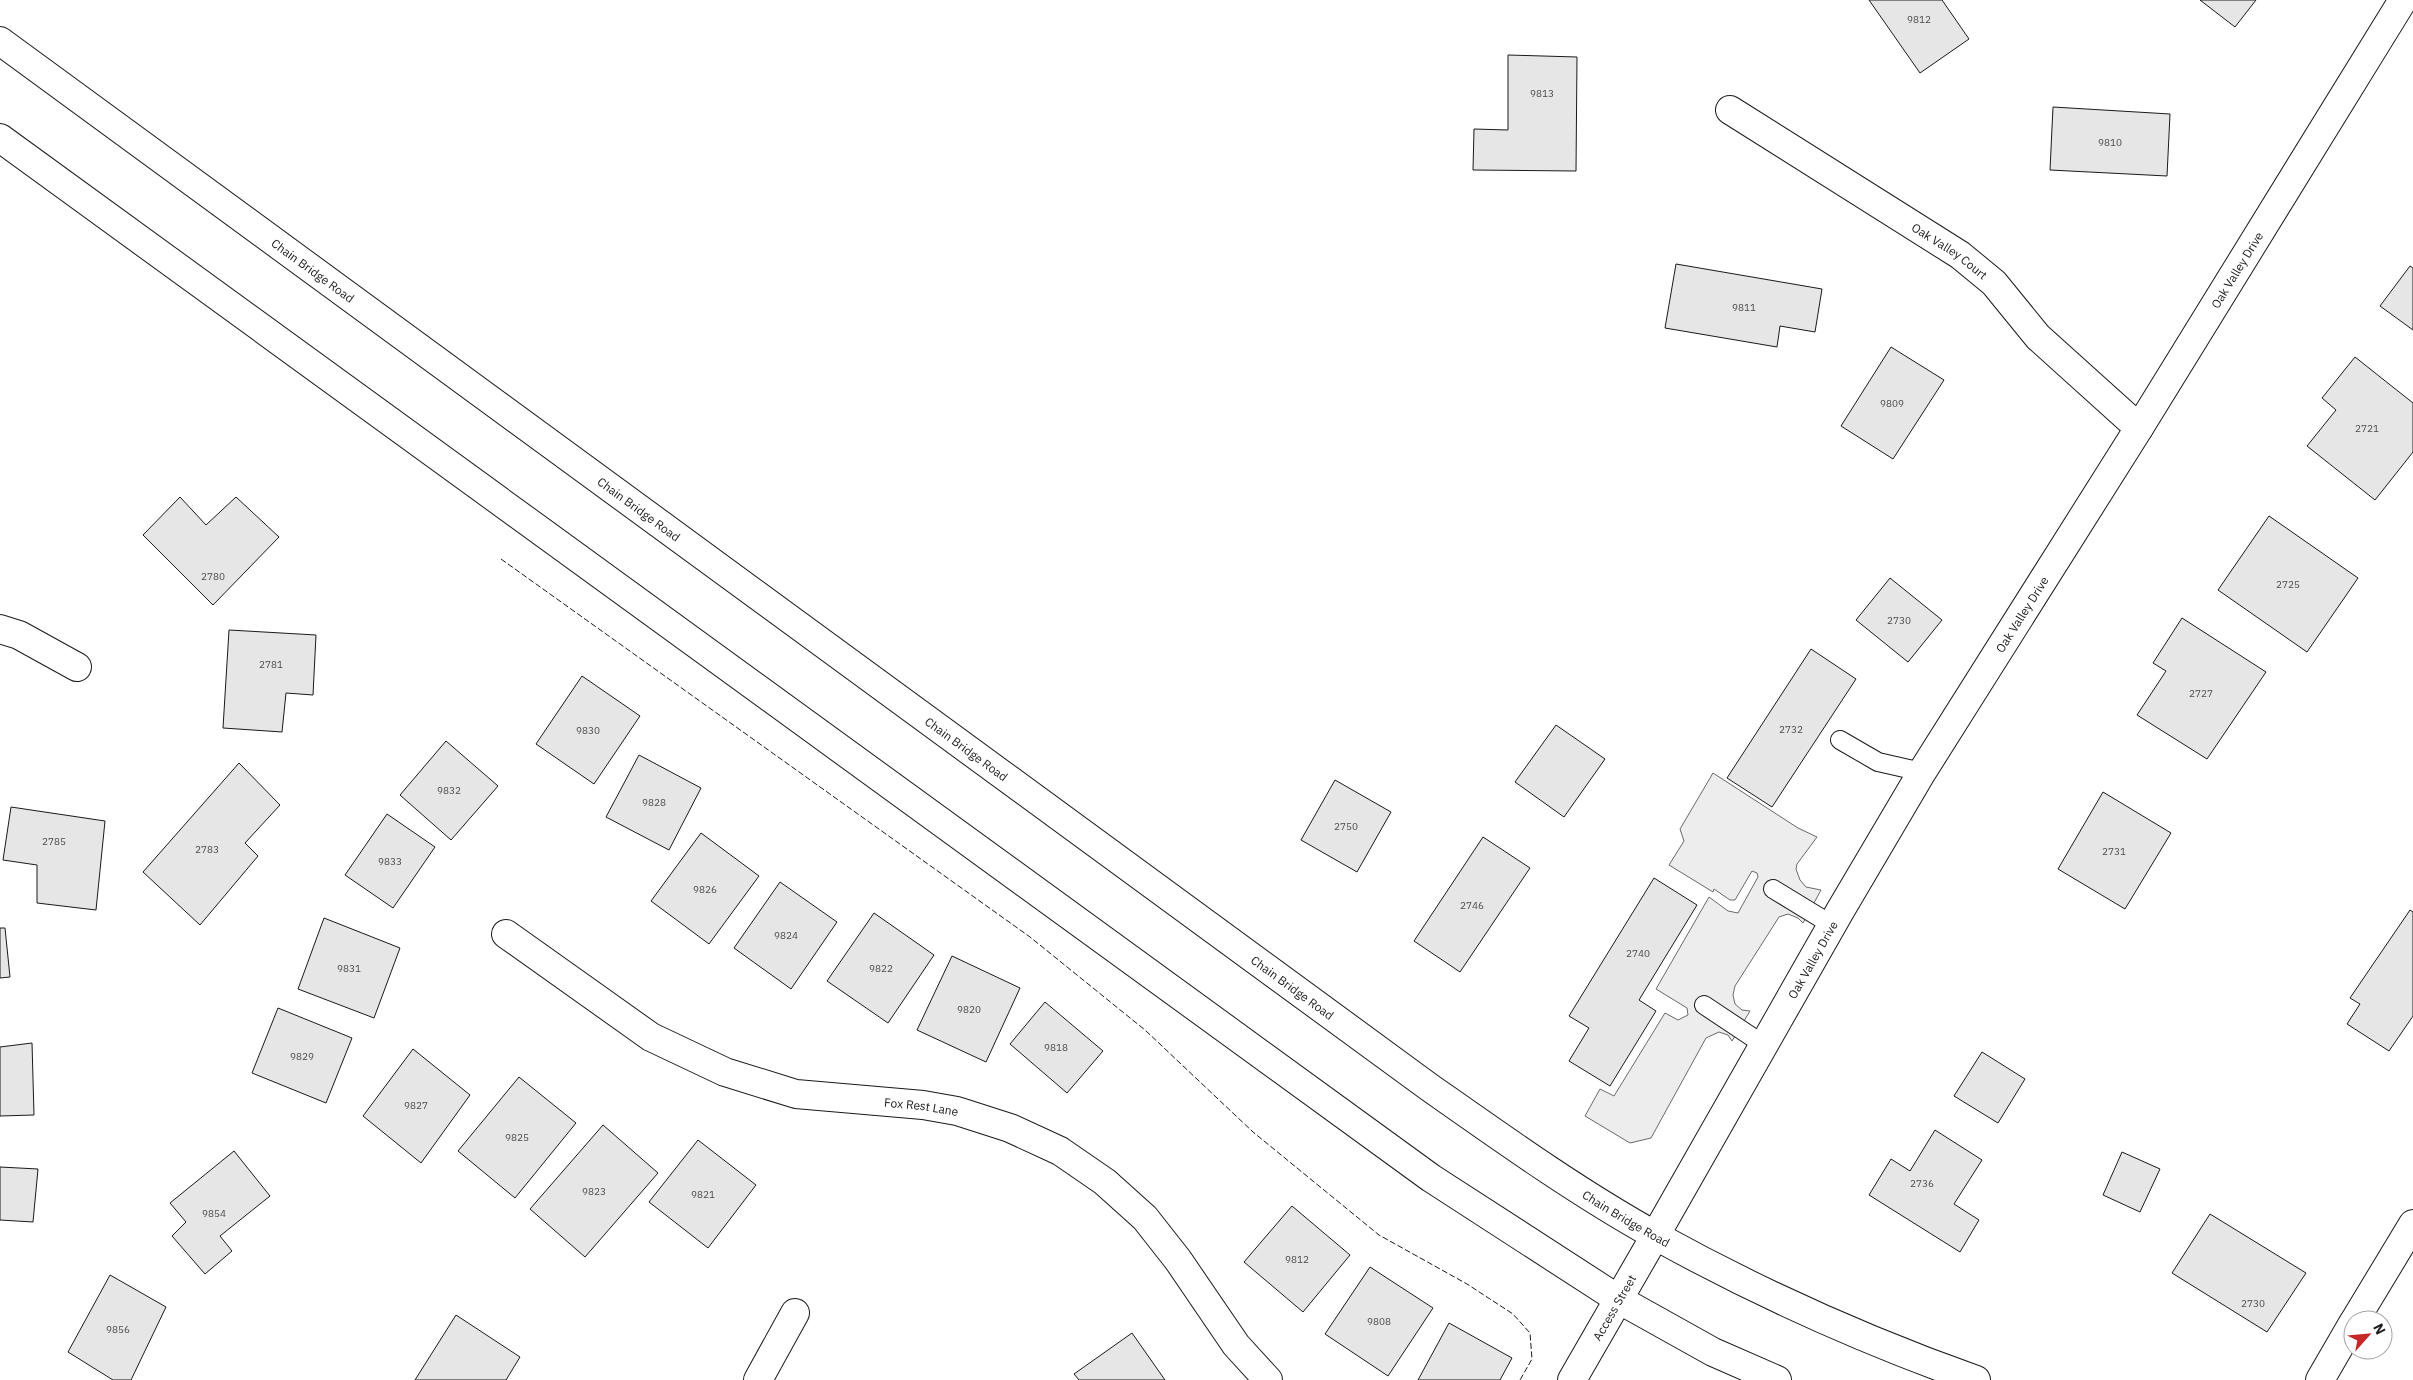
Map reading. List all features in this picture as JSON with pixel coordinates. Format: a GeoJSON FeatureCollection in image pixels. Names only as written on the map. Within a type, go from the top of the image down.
{"type":"FeatureCollection","features":[{"type":"Feature","properties":{"kind":"main road","name":"Oak Valley Drive"},"geometry":{"type":"LineString","coordinates":[[1655,1236],[1922,772],[2139,428],[2403,0]]}},
{"type":"Feature","properties":{"kind":"main road","name":"Chain Bridge Road"},"geometry":{"type":"LineString","coordinates":[[0,41],[1429,1087],[1566,1181],[1655,1236],[1751,1285],[1901,1353],[1976,1380]]}},
{"type":"Feature","properties":{"kind":"main road","name":"Oak Valley Court"},"geometry":{"type":"LineString","coordinates":[[1730,110],[1960,255],[1994,283],[2038,337],[2139,428]]}},
{"type":"Feature","properties":{"kind":"main road"},"geometry":{"type":"LineString","coordinates":[[0,138],[1431,1178],[1618,1300],[1713,1352],[1777,1380]]}},
{"type":"Feature","properties":{"kind":"main road"},"geometry":{"type":"LineString","coordinates":[[0,630],[19,635],[77,667]]}},
{"type":"Feature","properties":{"kind":"main road","name":"Fox Rest Lane"},"geometry":{"type":"LineString","coordinates":[[506,934],[651,1037],[725,1072],[796,1094],[957,1111],[1010,1128],[1060,1151],[1105,1182],[1145,1218],[1178,1260],[1236,1345],[1268,1380]]}},
{"type":"Feature","properties":{"kind":"main road"},"geometry":{"type":"LineString","coordinates":[[2361,1310],[2413,1224]]}},
{"type":"Feature","properties":{"kind":"main road","name":"Access Street"},"geometry":{"type":"LineString","coordinates":[[1572,1380],[1655,1236]]}},
{"type":"Feature","properties":{"kind":"main road"},"geometry":{"type":"LineString","coordinates":[[758,1380],[795,1313]]}},
{"type":"Feature","properties":{"kind":"main road"},"geometry":{"type":"LineString","coordinates":[[2320,1380],[2343,1341]]}},
{"type":"Feature","properties":{"kind":"lane"},"geometry":{"type":"LineString","coordinates":[[1840,740],[1878,762],[1922,772]]}},
{"type":"Feature","properties":{"kind":"lane"},"geometry":{"type":"LineString","coordinates":[[1773,889],[1832,926]]}},
{"type":"Feature","properties":{"kind":"lane"},"geometry":{"type":"LineString","coordinates":[[1704,1005],[1764,1045]]}},
{"type":"Feature","properties":{"kind":"shaded area"},"geometry":{"type":"Polygon","coordinates":[[[1713,773],[1798,828],[1817,837],[1797,864],[1796,869],[1800,880],[1806,887],[1821,890],[1803,923],[1798,918],[1788,914],[1779,917],[1735,986],[1733,995],[1735,1004],[1742,1010],[1750,1011],[1732,1041],[1728,1035],[1719,1032],[1706,1038],[1651,1138],[1630,1143],[1585,1116],[1600,1089],[1614,1096],[1665,1013],[1678,1020],[1688,1015],[1687,1008],[1656,989],[1709,897],[1728,911],[1738,913],[1758,877],[1757,873],[1752,871],[1735,900],[1730,900],[1714,889],[1713,892],[1669,865],[1684,841],[1680,829],[1713,773]]]}},
{"type":"Feature","properties":{"kind":"building"},"geometry":{"type":"Polygon","coordinates":[[[1869,0],[1942,0],[1969,39],[1920,73],[1869,0]]]}},
{"type":"Feature","properties":{"kind":"building"},"geometry":{"type":"Polygon","coordinates":[[[2200,0],[2256,0],[2235,27],[2200,0]]]}},
{"type":"Feature","properties":{"kind":"building"},"geometry":{"type":"Polygon","coordinates":[[[1508,55],[1577,57],[1576,171],[1473,170],[1474,129],[1508,130],[1508,55]]]}},
{"type":"Feature","properties":{"kind":"building"},"geometry":{"type":"Polygon","coordinates":[[[2053,107],[2170,114],[2167,176],[2050,170],[2053,107]]]}},
{"type":"Feature","properties":{"kind":"building"},"geometry":{"type":"Polygon","coordinates":[[[1676,264],[1822,289],[1815,332],[1780,326],[1777,347],[1665,328],[1676,264]]]}},
{"type":"Feature","properties":{"kind":"building"},"geometry":{"type":"Polygon","coordinates":[[[2410,266],[2413,268],[2413,330],[2380,306],[2410,266]]]}},
{"type":"Feature","properties":{"kind":"building"},"geometry":{"type":"Polygon","coordinates":[[[1891,347],[1944,380],[1893,459],[1841,426],[1891,347]]]}},
{"type":"Feature","properties":{"kind":"building"},"geometry":{"type":"Polygon","coordinates":[[[2355,357],[2413,403],[2413,452],[2375,500],[2307,446],[2336,410],[2322,398],[2355,357]]]}},
{"type":"Feature","properties":{"kind":"building"},"geometry":{"type":"Polygon","coordinates":[[[180,497],[206,525],[236,497],[279,537],[213,605],[143,535],[180,497]]]}},
{"type":"Feature","properties":{"kind":"building"},"geometry":{"type":"Polygon","coordinates":[[[2269,516],[2358,578],[2307,652],[2218,590],[2269,516]]]}},
{"type":"Feature","properties":{"kind":"building"},"geometry":{"type":"Polygon","coordinates":[[[1890,578],[1942,620],[1908,662],[1856,620],[1890,578]]]}},
{"type":"Feature","properties":{"kind":"building"},"geometry":{"type":"Polygon","coordinates":[[[2182,618],[2266,672],[2207,759],[2137,715],[2166,671],[2153,663],[2182,618]]]}},
{"type":"Feature","properties":{"kind":"building"},"geometry":{"type":"Polygon","coordinates":[[[229,630],[316,635],[313,695],[286,693],[282,732],[223,728],[229,630]]]}},
{"type":"Feature","properties":{"kind":"building"},"geometry":{"type":"Polygon","coordinates":[[[1811,649],[1856,679],[1772,807],[1727,778],[1811,649]]]}},
{"type":"Feature","properties":{"kind":"building"},"geometry":{"type":"Polygon","coordinates":[[[582,676],[640,716],[594,784],[536,744],[582,676]]]}},
{"type":"Feature","properties":{"kind":"building"},"geometry":{"type":"Polygon","coordinates":[[[1556,725],[1605,759],[1564,817],[1515,782],[1556,725]]]}},
{"type":"Feature","properties":{"kind":"building"},"geometry":{"type":"Polygon","coordinates":[[[446,741],[498,786],[451,840],[400,795],[446,741]]]}},
{"type":"Feature","properties":{"kind":"building"},"geometry":{"type":"Polygon","coordinates":[[[639,755],[701,788],[669,850],[606,817],[639,755]]]}},
{"type":"Feature","properties":{"kind":"building"},"geometry":{"type":"Polygon","coordinates":[[[239,763],[280,805],[245,843],[258,856],[200,925],[143,872],[239,763]]]}},
{"type":"Feature","properties":{"kind":"building"},"geometry":{"type":"Polygon","coordinates":[[[1335,780],[1391,812],[1357,872],[1301,840],[1335,780]]]}},
{"type":"Feature","properties":{"kind":"building"},"geometry":{"type":"Polygon","coordinates":[[[2103,792],[2171,833],[2125,909],[2058,869],[2103,792]]]}},
{"type":"Feature","properties":{"kind":"building"},"geometry":{"type":"Polygon","coordinates":[[[11,807],[105,821],[96,910],[37,903],[37,865],[3,860],[11,807]]]}},
{"type":"Feature","properties":{"kind":"building"},"geometry":{"type":"Polygon","coordinates":[[[387,814],[435,847],[393,908],[345,875],[387,814]]]}},
{"type":"Feature","properties":{"kind":"building"},"geometry":{"type":"Polygon","coordinates":[[[701,833],[759,876],[709,944],[651,901],[701,833]]]}},
{"type":"Feature","properties":{"kind":"building"},"geometry":{"type":"Polygon","coordinates":[[[1483,837],[1530,868],[1460,972],[1414,941],[1483,837]]]}},
{"type":"Feature","properties":{"kind":"building"},"geometry":{"type":"Polygon","coordinates":[[[1654,878],[1697,905],[1639,1000],[1656,1011],[1610,1086],[1569,1061],[1589,1028],[1569,1016],[1654,878]]]}},
{"type":"Feature","properties":{"kind":"building"},"geometry":{"type":"Polygon","coordinates":[[[780,882],[837,922],[791,989],[734,948],[780,882]]]}},
{"type":"Feature","properties":{"kind":"building"},"geometry":{"type":"Polygon","coordinates":[[[2410,910],[2413,912],[2413,1016],[2389,1051],[2347,1024],[2360,1004],[2350,998],[2410,910]]]}},
{"type":"Feature","properties":{"kind":"building"},"geometry":{"type":"Polygon","coordinates":[[[874,913],[934,955],[888,1023],[827,981],[874,913]]]}},
{"type":"Feature","properties":{"kind":"building"},"geometry":{"type":"Polygon","coordinates":[[[324,918],[400,948],[374,1018],[298,989],[324,918]]]}},
{"type":"Feature","properties":{"kind":"building"},"geometry":{"type":"Polygon","coordinates":[[[0,928],[5,928],[10,977],[0,978],[0,928]]]}},
{"type":"Feature","properties":{"kind":"building"},"geometry":{"type":"Polygon","coordinates":[[[952,956],[1020,988],[986,1062],[917,1030],[952,956]]]}},
{"type":"Feature","properties":{"kind":"building"},"geometry":{"type":"Polygon","coordinates":[[[1045,1002],[1103,1051],[1067,1093],[1010,1044],[1045,1002]]]}},
{"type":"Feature","properties":{"kind":"building"},"geometry":{"type":"Polygon","coordinates":[[[278,1008],[352,1038],[326,1103],[252,1073],[278,1008]]]}},
{"type":"Feature","properties":{"kind":"building"},"geometry":{"type":"Polygon","coordinates":[[[32,1043],[34,1115],[0,1116],[0,1047],[32,1043]]]}},
{"type":"Feature","properties":{"kind":"building"},"geometry":{"type":"Polygon","coordinates":[[[413,1049],[470,1095],[421,1163],[363,1116],[413,1049]]]}},
{"type":"Feature","properties":{"kind":"building"},"geometry":{"type":"Polygon","coordinates":[[[1982,1052],[2025,1079],[1998,1123],[1954,1096],[1982,1052]]]}},
{"type":"Feature","properties":{"kind":"building"},"geometry":{"type":"Polygon","coordinates":[[[519,1077],[576,1123],[515,1198],[458,1151],[519,1077]]]}},
{"type":"Feature","properties":{"kind":"building"},"geometry":{"type":"Polygon","coordinates":[[[603,1125],[658,1173],[585,1257],[530,1209],[603,1125]]]}},
{"type":"Feature","properties":{"kind":"building"},"geometry":{"type":"Polygon","coordinates":[[[1935,1130],[1982,1160],[1954,1204],[1979,1220],[1960,1252],[1869,1195],[1891,1159],[1910,1171],[1935,1130]]]}},
{"type":"Feature","properties":{"kind":"building"},"geometry":{"type":"Polygon","coordinates":[[[698,1140],[756,1185],[708,1248],[649,1202],[698,1140]]]}},
{"type":"Feature","properties":{"kind":"building"},"geometry":{"type":"Polygon","coordinates":[[[234,1151],[270,1196],[220,1236],[232,1251],[205,1274],[172,1236],[186,1222],[170,1203],[234,1151]]]}},
{"type":"Feature","properties":{"kind":"building"},"geometry":{"type":"Polygon","coordinates":[[[2122,1152],[2160,1169],[2140,1212],[2103,1195],[2122,1152]]]}},
{"type":"Feature","properties":{"kind":"building"},"geometry":{"type":"Polygon","coordinates":[[[0,1167],[38,1169],[33,1222],[0,1220],[0,1167]]]}},
{"type":"Feature","properties":{"kind":"building"},"geometry":{"type":"Polygon","coordinates":[[[1292,1206],[1350,1255],[1303,1312],[1244,1262],[1292,1206]]]}},
{"type":"Feature","properties":{"kind":"building"},"geometry":{"type":"Polygon","coordinates":[[[2210,1214],[2306,1273],[2267,1332],[2172,1273],[2210,1214]]]}},
{"type":"Feature","properties":{"kind":"building"},"geometry":{"type":"Polygon","coordinates":[[[1370,1267],[1433,1308],[1388,1376],[1325,1334],[1370,1267]]]}},
{"type":"Feature","properties":{"kind":"building"},"geometry":{"type":"Polygon","coordinates":[[[110,1275],[166,1307],[131,1380],[113,1380],[68,1352],[110,1275]]]}},
{"type":"Feature","properties":{"kind":"building"},"geometry":{"type":"Polygon","coordinates":[[[456,1315],[520,1357],[506,1380],[415,1380],[456,1315]]]}},
{"type":"Feature","properties":{"kind":"building"},"geometry":{"type":"Polygon","coordinates":[[[1449,1323],[1512,1358],[1500,1380],[1418,1380],[1449,1323]]]}},
{"type":"Feature","properties":{"kind":"building"},"geometry":{"type":"Polygon","coordinates":[[[1132,1333],[1165,1380],[1079,1380],[1074,1374],[1132,1333]]]}},
{"type":"Feature","properties":{"kind":"fence"},"geometry":{"type":"LineString","coordinates":[[501,559],[1030,937],[1145,1030],[1253,1132],[1379,1235],[1467,1284],[1513,1314],[1530,1333],[1532,1359],[1520,1380]]}}]}
